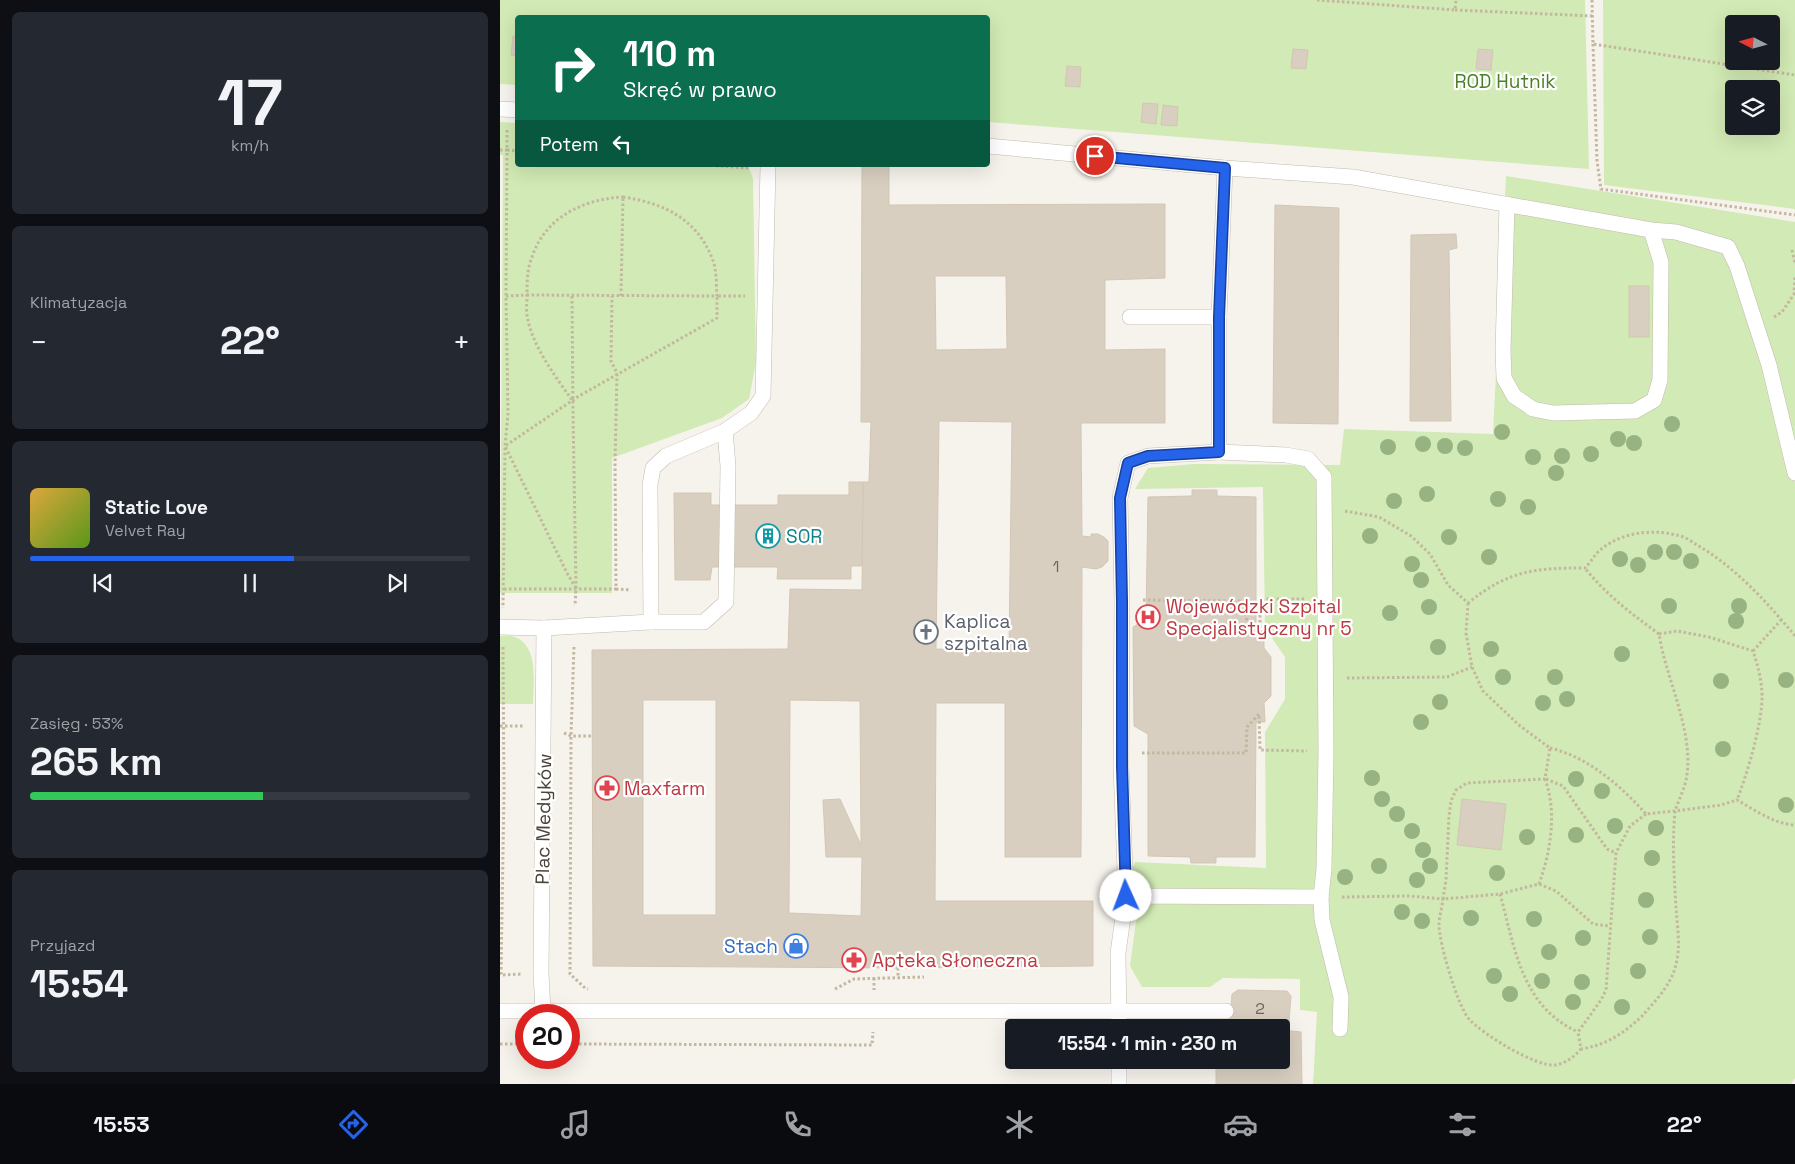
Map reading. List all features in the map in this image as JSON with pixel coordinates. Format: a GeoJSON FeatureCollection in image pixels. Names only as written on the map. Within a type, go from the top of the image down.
{"type":"FeatureCollection","features":[{"type":"Feature","properties":{"kind":"lane"},"geometry":{"type":"LineString","coordinates":[[990,146],[1225,168],[1353,176],[1651,230],[1676,232],[1728,247],[1737,266],[1769,366],[1795,473]]}},
{"type":"Feature","properties":{"kind":"lane"},"geometry":{"type":"LineString","coordinates":[[651,622],[650,485],[653,468],[666,456],[725,431],[751,413],[763,396],[768,168]]}},
{"type":"Feature","properties":{"kind":"lane"},"geometry":{"type":"LineString","coordinates":[[1219,452],[1219,317],[1225,168]]}},
{"type":"Feature","properties":{"kind":"lane"},"geometry":{"type":"LineString","coordinates":[[1507,204],[1504,378],[1514,396],[1533,409],[1553,413],[1635,411],[1654,400],[1660,380],[1661,262],[1651,230]]}},
{"type":"Feature","properties":{"kind":"lane"},"geometry":{"type":"LineString","coordinates":[[1130,317],[1219,317]]}},
{"type":"Feature","properties":{"kind":"lane"},"geometry":{"type":"LineString","coordinates":[[502,627],[544,628],[651,622],[704,622],[726,602],[728,466],[725,431]]}},
{"type":"Feature","properties":{"kind":"lane"},"geometry":{"type":"LineString","coordinates":[[1119,1019],[1118,952],[1126,896],[1122,766],[1120,498],[1128,463],[1148,456],[1219,452],[1286,455],[1308,459],[1324,477],[1326,752],[1324,869],[1321,897],[1322,920],[1341,997],[1340,1029]]}},
{"type":"Feature","properties":{"kind":"lane","name":"Plac Medyków"},"geometry":{"type":"LineString","coordinates":[[542,1004],[540,974],[544,628]]}},
{"type":"Feature","properties":{"kind":"lane"},"geometry":{"type":"LineString","coordinates":[[1126,896],[1321,897]]}},
{"type":"Feature","properties":{"kind":"lane"},"geometry":{"type":"LineString","coordinates":[[500,1011],[515,1011]]}},
{"type":"Feature","properties":{"kind":"lane"},"geometry":{"type":"LineString","coordinates":[[580,1011],[1226,1011]]}},
{"type":"Feature","properties":{"kind":"lane"},"geometry":{"type":"LineString","coordinates":[[1119,1069],[1119,1084]]}},
{"type":"Feature","properties":{"kind":"path"},"geometry":{"type":"LineString","coordinates":[[1317,0],[1454,10],[1593,16]]}},
{"type":"Feature","properties":{"kind":"path"},"geometry":{"type":"LineString","coordinates":[[1454,10],[1456,0]]}},
{"type":"Feature","properties":{"kind":"path"},"geometry":{"type":"LineString","coordinates":[[1592,0],[1597,161],[1602,189],[1795,215]]}},
{"type":"Feature","properties":{"kind":"path"},"geometry":{"type":"LineString","coordinates":[[1593,44],[1795,75]]}},
{"type":"Feature","properties":{"kind":"path"},"geometry":{"type":"LineString","coordinates":[[508,109],[506,296],[508,414],[505,446],[502,627],[500,975],[540,974]]}},
{"type":"Feature","properties":{"kind":"path"},"geometry":{"type":"LineString","coordinates":[[500,150],[515,151]]}},
{"type":"Feature","properties":{"kind":"path"},"geometry":{"type":"LineString","coordinates":[[747,167],[768,168]]}},
{"type":"Feature","properties":{"kind":"path"},"geometry":{"type":"LineString","coordinates":[[505,446],[617,373],[717,318],[713,259],[691,226],[676,214],[660,205],[623,197],[604,198],[585,204],[568,212],[553,224],[540,239],[532,256],[527,276],[527,315],[533,336],[551,371],[573,400]]}},
{"type":"Feature","properties":{"kind":"path"},"geometry":{"type":"LineString","coordinates":[[622,296],[623,197]]}},
{"type":"Feature","properties":{"kind":"path"},"geometry":{"type":"LineString","coordinates":[[1792,250],[1795,263]]}},
{"type":"Feature","properties":{"kind":"path"},"geometry":{"type":"LineString","coordinates":[[1756,328],[1782,312],[1794,294],[1795,276]]}},
{"type":"Feature","properties":{"kind":"path"},"geometry":{"type":"LineString","coordinates":[[506,296],[717,296],[765,294]]}},
{"type":"Feature","properties":{"kind":"path"},"geometry":{"type":"LineString","coordinates":[[572,296],[576,588],[571,736],[570,974],[585,988],[595,988]]}},
{"type":"Feature","properties":{"kind":"path"},"geometry":{"type":"LineString","coordinates":[[504,588],[616,590],[615,464],[617,373],[611,361],[612,296]]}},
{"type":"Feature","properties":{"kind":"path"},"geometry":{"type":"LineString","coordinates":[[505,446],[576,588]]}},
{"type":"Feature","properties":{"kind":"path"},"geometry":{"type":"LineString","coordinates":[[1325,511],[1342,511],[1379,517],[1410,536],[1430,554],[1448,585],[1468,603]]}},
{"type":"Feature","properties":{"kind":"path"},"geometry":{"type":"LineString","coordinates":[[1586,568],[1598,552],[1617,540],[1639,532],[1658,532],[1681,536],[1726,564],[1782,620],[1795,636]]}},
{"type":"Feature","properties":{"kind":"path"},"geometry":{"type":"LineString","coordinates":[[1586,568],[1537,570],[1516,574],[1482,592],[1468,603],[1466,632],[1472,667],[1482,691],[1520,726],[1550,748],[1567,752],[1605,775],[1646,814]]}},
{"type":"Feature","properties":{"kind":"path"},"geometry":{"type":"LineString","coordinates":[[1586,568],[1600,587],[1659,634],[1662,652],[1682,717],[1688,746],[1687,775],[1675,811],[1672,834],[1678,937],[1677,963],[1671,978],[1656,1000],[1633,1025],[1608,1042],[1581,1049],[1562,1064],[1552,1065],[1537,1061],[1510,1049],[1468,1019],[1453,985],[1444,954],[1439,926],[1446,880],[1449,816],[1451,801],[1456,790],[1467,782],[1545,778],[1563,786],[1607,849],[1616,853]]}},
{"type":"Feature","properties":{"kind":"path"},"geometry":{"type":"LineString","coordinates":[[1148,600],[1246,601],[1248,627],[1260,640],[1260,599],[1326,599]]}},
{"type":"Feature","properties":{"kind":"path"},"geometry":{"type":"LineString","coordinates":[[1754,651],[1782,620]]}},
{"type":"Feature","properties":{"kind":"path"},"geometry":{"type":"LineString","coordinates":[[1659,634],[1677,631],[1709,637],[1754,651]]}},
{"type":"Feature","properties":{"kind":"path"},"geometry":{"type":"LineString","coordinates":[[1737,800],[1756,733],[1762,698],[1760,671],[1754,651]]}},
{"type":"Feature","properties":{"kind":"path"},"geometry":{"type":"LineString","coordinates":[[1326,678],[1447,677],[1472,667]]}},
{"type":"Feature","properties":{"kind":"path"},"geometry":{"type":"LineString","coordinates":[[1145,754],[1246,753],[1247,726],[1259,714],[1260,750],[1326,752]]}},
{"type":"Feature","properties":{"kind":"path"},"geometry":{"type":"LineString","coordinates":[[571,736],[593,736]]}},
{"type":"Feature","properties":{"kind":"path"},"geometry":{"type":"LineString","coordinates":[[1539,884],[1547,861],[1552,805],[1545,778],[1550,748]]}},
{"type":"Feature","properties":{"kind":"path"},"geometry":{"type":"LineString","coordinates":[[1581,1049],[1578,1032],[1606,990],[1609,926],[1616,853],[1630,826],[1646,814],[1721,804],[1737,800],[1767,817],[1786,825],[1795,825]]}},
{"type":"Feature","properties":{"kind":"path"},"geometry":{"type":"LineString","coordinates":[[1321,897],[1410,896],[1443,899],[1500,894],[1539,884],[1556,891],[1593,924],[1609,926]]}},
{"type":"Feature","properties":{"kind":"path"},"geometry":{"type":"LineString","coordinates":[[1500,894],[1516,958],[1528,987],[1542,1006],[1564,1026],[1578,1032]]}},
{"type":"Feature","properties":{"kind":"path"},"geometry":{"type":"LineString","coordinates":[[898,968],[898,978]]}},
{"type":"Feature","properties":{"kind":"path"},"geometry":{"type":"LineString","coordinates":[[834,989],[854,979],[924,977]]}},
{"type":"Feature","properties":{"kind":"path"},"geometry":{"type":"LineString","coordinates":[[500,1044],[515,1044]]}},
{"type":"Feature","properties":{"kind":"path"},"geometry":{"type":"LineString","coordinates":[[580,1044],[790,1044]]}},
{"type":"Feature","properties":{"kind":"green space","name":"ROD Hutnik"},"geometry":{"type":"Polygon","coordinates":[[[500,0],[1585,0],[1589,169],[990,122],[990,15],[515,15],[515,85],[500,84],[500,0]]]}},
{"type":"Feature","properties":{"kind":"green space","name":"ROD Hutnik"},"geometry":{"type":"Polygon","coordinates":[[[1603,0],[1795,0],[1795,209],[1604,185],[1603,0]]]}},
{"type":"Feature","properties":{"kind":"green space"},"geometry":{"type":"Polygon","coordinates":[[[500,122],[515,123],[515,167],[749,167],[753,179],[756,362],[749,399],[722,418],[612,458],[612,593],[500,593],[503,155],[500,155],[500,122]]]}},
{"type":"Feature","properties":{"kind":"green space"},"geometry":{"type":"Polygon","coordinates":[[[1506,176],[1795,222],[1795,1078],[1791,1084],[1313,1084],[1317,1012],[1300,1010],[1300,979],[1223,978],[1210,987],[1142,987],[1130,966],[1137,914],[1131,873],[1135,862],[1266,868],[1265,732],[1285,699],[1285,657],[1265,628],[1263,487],[1135,489],[1148,468],[1194,464],[1340,465],[1344,429],[1493,434],[1506,176]]]}},
{"type":"Feature","properties":{"kind":"green space"},"geometry":{"type":"Polygon","coordinates":[[[500,636],[512,636],[521,640],[531,655],[534,675],[533,704],[500,704],[500,636]]]}},
{"type":"Feature","properties":{"kind":"building"},"geometry":{"type":"Polygon","coordinates":[[[513,36],[515,36],[515,56],[511,55],[513,36]]]}},
{"type":"Feature","properties":{"kind":"building"},"geometry":{"type":"Polygon","coordinates":[[[1293,49],[1308,50],[1306,69],[1291,68],[1293,49]]]}},
{"type":"Feature","properties":{"kind":"building"},"geometry":{"type":"Polygon","coordinates":[[[1478,49],[1493,50],[1491,70],[1476,69],[1478,49]]]}},
{"type":"Feature","properties":{"kind":"building"},"geometry":{"type":"Polygon","coordinates":[[[1067,66],[1081,67],[1080,87],[1065,86],[1067,66]]]}},
{"type":"Feature","properties":{"kind":"building"},"geometry":{"type":"Polygon","coordinates":[[[1143,103],[1158,104],[1156,124],[1141,122],[1143,103]]]}},
{"type":"Feature","properties":{"kind":"building"},"geometry":{"type":"Polygon","coordinates":[[[1163,105],[1178,107],[1177,126],[1161,125],[1163,105]]]}},
{"type":"Feature","properties":{"kind":"building"},"geometry":{"type":"Polygon","coordinates":[[[862,167],[889,167],[889,205],[1165,204],[1165,278],[1105,280],[1105,350],[1165,349],[1165,423],[1081,423],[1082,536],[1091,537],[1091,534],[1098,534],[1104,537],[1108,541],[1108,561],[1102,567],[1096,569],[1082,567],[1081,857],[1005,857],[1005,703],[936,703],[935,901],[1093,901],[1093,966],[898,968],[593,966],[592,650],[788,649],[790,589],[862,590],[863,482],[869,482],[871,422],[861,422],[862,167]],[[935,276],[936,350],[1007,349],[1006,276],[935,276]],[[939,421],[936,649],[1009,650],[1012,422],[939,421]],[[643,700],[643,915],[716,915],[716,700],[643,700]],[[790,700],[789,913],[861,916],[862,857],[826,857],[823,800],[840,799],[861,845],[860,701],[790,700]]]}},
{"type":"Feature","properties":{"kind":"building"},"geometry":{"type":"Polygon","coordinates":[[[1275,205],[1339,208],[1338,424],[1273,423],[1275,205]]]}},
{"type":"Feature","properties":{"kind":"building"},"geometry":{"type":"Polygon","coordinates":[[[1456,234],[1457,248],[1449,250],[1451,421],[1410,421],[1411,235],[1456,234]]]}},
{"type":"Feature","properties":{"kind":"building"},"geometry":{"type":"Polygon","coordinates":[[[1629,286],[1649,286],[1649,337],[1629,337],[1629,286]]]}},
{"type":"Feature","properties":{"kind":"building","name":"SOR"},"geometry":{"type":"Polygon","coordinates":[[[849,482],[863,482],[862,566],[851,566],[851,579],[777,579],[778,567],[712,567],[710,580],[675,580],[674,493],[711,493],[711,505],[778,505],[778,495],[849,495],[849,482]]]}},
{"type":"Feature","properties":{"kind":"building"},"geometry":{"type":"Polygon","coordinates":[[[1192,490],[1217,490],[1217,496],[1256,497],[1256,631],[1264,631],[1264,648],[1271,657],[1271,696],[1264,703],[1265,722],[1256,722],[1255,857],[1216,857],[1216,863],[1191,863],[1190,857],[1148,856],[1148,734],[1134,726],[1133,627],[1146,619],[1148,497],[1192,496],[1192,490]]]}},
{"type":"Feature","properties":{"kind":"building"},"geometry":{"type":"Polygon","coordinates":[[[1462,799],[1506,804],[1501,850],[1457,845],[1462,799]]]}},
{"type":"Feature","properties":{"kind":"building"},"geometry":{"type":"Polygon","coordinates":[[[1238,990],[1287,991],[1291,996],[1289,1019],[1230,1019],[1232,994],[1238,990]]]}},
{"type":"Feature","properties":{"kind":"building"},"geometry":{"type":"Polygon","coordinates":[[[1290,1031],[1301,1032],[1302,1084],[1216,1084],[1216,1069],[1290,1069],[1290,1031]]]}},
{"type":"Feature","properties":{"kind":"place","name":"SOR"},"geometry":{"type":"Point","coordinates":[768,536]}},
{"type":"Feature","properties":{"kind":"place","name":"Wojewódzki Szpital Specjalistyczny nr 5"},"geometry":{"type":"Point","coordinates":[1148,617]}},
{"type":"Feature","properties":{"kind":"place","name":"Kaplica szpitalna"},"geometry":{"type":"Point","coordinates":[926,632]}},
{"type":"Feature","properties":{"kind":"place","name":"Maxfarm"},"geometry":{"type":"Point","coordinates":[607,788]}},
{"type":"Feature","properties":{"kind":"place","name":"Stach"},"geometry":{"type":"Point","coordinates":[796,946]}},
{"type":"Feature","properties":{"kind":"place","name":"Apteka Słoneczna"},"geometry":{"type":"Point","coordinates":[854,960]}},
{"type":"Feature","properties":{"kind":"route"},"geometry":{"type":"LineString","coordinates":[[1095,156],[1225,168],[1219,317],[1219,452],[1148,456],[1128,463],[1120,498],[1122,766],[1126,896]]}}]}
